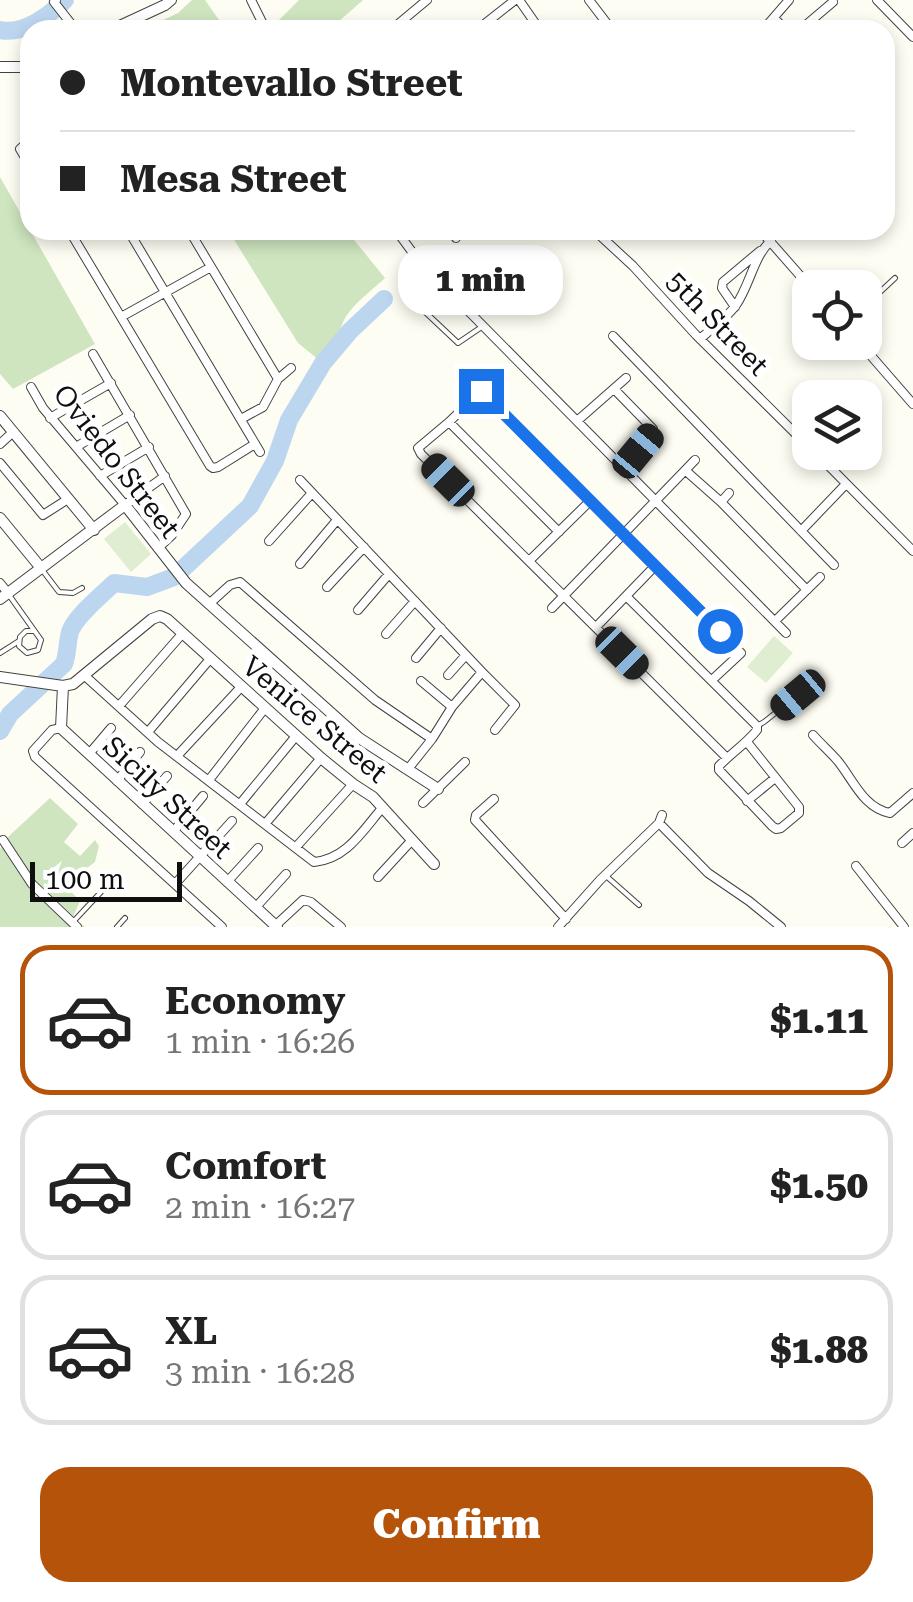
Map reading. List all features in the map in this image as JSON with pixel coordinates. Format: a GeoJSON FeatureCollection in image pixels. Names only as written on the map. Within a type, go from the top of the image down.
{"type":"FeatureCollection","features":[{"type":"Feature","properties":{"kind":"street"},"geometry":{"type":"LineString","coordinates":[[138,20],[171,0]]}},
{"type":"Feature","properties":{"kind":"street"},"geometry":{"type":"LineString","coordinates":[[403,20],[427,0]]}},
{"type":"Feature","properties":{"kind":"street"},"geometry":{"type":"LineString","coordinates":[[490,20],[517,0],[532,20]]}},
{"type":"Feature","properties":{"kind":"street"},"geometry":{"type":"LineString","coordinates":[[589,0],[604,20]]}},
{"type":"Feature","properties":{"kind":"street"},"geometry":{"type":"LineString","coordinates":[[774,18],[789,0]]}},
{"type":"Feature","properties":{"kind":"street"},"geometry":{"type":"LineString","coordinates":[[877,0],[913,37]]}},
{"type":"Feature","properties":{"kind":"street"},"geometry":{"type":"LineString","coordinates":[[812,20],[833,2]]}},
{"type":"Feature","properties":{"kind":"street"},"geometry":{"type":"LineString","coordinates":[[75,240],[210,466],[258,448],[134,240]]}},
{"type":"Feature","properties":{"kind":"street"},"geometry":{"type":"LineString","coordinates":[[196,240],[278,379]]}},
{"type":"Feature","properties":{"kind":"street"},"geometry":{"type":"LineString","coordinates":[[403,240],[418,260],[786,632]]}},
{"type":"Feature","properties":{"kind":"street","name":"5th Street"},"geometry":{"type":"LineString","coordinates":[[605,240],[792,430]]}},
{"type":"Feature","properties":{"kind":"street"},"geometry":{"type":"LineString","coordinates":[[735,306],[722,282],[770,241],[795,270]]}},
{"type":"Feature","properties":{"kind":"street"},"geometry":{"type":"LineString","coordinates":[[700,339],[735,306],[756,268],[760,251]]}},
{"type":"Feature","properties":{"kind":"street"},"geometry":{"type":"LineString","coordinates":[[122,317],[211,267]]}},
{"type":"Feature","properties":{"kind":"street"},"geometry":{"type":"LineString","coordinates":[[614,336],[834,565]]}},
{"type":"Feature","properties":{"kind":"street"},"geometry":{"type":"LineString","coordinates":[[93,354],[186,514],[158,548]]}},
{"type":"Feature","properties":{"kind":"street"},"geometry":{"type":"LineString","coordinates":[[875,360],[913,404]]}},
{"type":"Feature","properties":{"kind":"street"},"geometry":{"type":"LineString","coordinates":[[241,419],[263,407],[278,379],[291,368]]}},
{"type":"Feature","properties":{"kind":"street"},"geometry":{"type":"LineString","coordinates":[[577,421],[626,378]]}},
{"type":"Feature","properties":{"kind":"street"},"geometry":{"type":"LineString","coordinates":[[50,418],[111,383]]}},
{"type":"Feature","properties":{"kind":"street","name":"Oviedo Street"},"geometry":{"type":"LineString","coordinates":[[31,387],[50,418],[186,583],[359,738],[438,789]]}},
{"type":"Feature","properties":{"kind":"street"},"geometry":{"type":"LineString","coordinates":[[615,390],[653,429],[624,468]]}},
{"type":"Feature","properties":{"kind":"street"},"geometry":{"type":"LineString","coordinates":[[712,680],[741,653],[481,391],[450,422],[422,442],[418,448],[726,758]]}},
{"type":"Feature","properties":{"kind":"street"},"geometry":{"type":"LineString","coordinates":[[76,447],[130,415]]}},
{"type":"Feature","properties":{"kind":"street"},"geometry":{"type":"LineString","coordinates":[[0,416],[94,530]]}},
{"type":"Feature","properties":{"kind":"street"},"geometry":{"type":"LineString","coordinates":[[450,422],[560,532]]}},
{"type":"Feature","properties":{"kind":"street"},"geometry":{"type":"LineString","coordinates":[[0,444],[13,432]]}},
{"type":"Feature","properties":{"kind":"street"},"geometry":{"type":"LineString","coordinates":[[100,476],[149,447]]}},
{"type":"Feature","properties":{"kind":"street"},"geometry":{"type":"LineString","coordinates":[[552,608],[695,460]]}},
{"type":"Feature","properties":{"kind":"street"},"geometry":{"type":"LineString","coordinates":[[0,463],[43,515],[68,498]]}},
{"type":"Feature","properties":{"kind":"street","name":"5th Street"},"geometry":{"type":"LineString","coordinates":[[832,470],[913,551]]}},
{"type":"Feature","properties":{"kind":"street"},"geometry":{"type":"LineString","coordinates":[[686,471],[808,590]]}},
{"type":"Feature","properties":{"kind":"street"},"geometry":{"type":"LineString","coordinates":[[3,591],[42,568],[165,476]]}},
{"type":"Feature","properties":{"kind":"street"},"geometry":{"type":"LineString","coordinates":[[300,480],[515,705],[495,730]]}},
{"type":"Feature","properties":{"kind":"street"},"geometry":{"type":"LineString","coordinates":[[801,531],[846,484]]}},
{"type":"Feature","properties":{"kind":"street"},"geometry":{"type":"LineString","coordinates":[[269,541],[312,493]]}},
{"type":"Feature","properties":{"kind":"street"},"geometry":{"type":"LineString","coordinates":[[721,502],[729,493]]}},
{"type":"Feature","properties":{"kind":"street"},"geometry":{"type":"LineString","coordinates":[[529,560],[590,501]]}},
{"type":"Feature","properties":{"kind":"street"},"geometry":{"type":"LineString","coordinates":[[0,518],[42,568]]}},
{"type":"Feature","properties":{"kind":"street"},"geometry":{"type":"LineString","coordinates":[[300,564],[337,520]]}},
{"type":"Feature","properties":{"kind":"street"},"geometry":{"type":"LineString","coordinates":[[328,587],[364,547]]}},
{"type":"Feature","properties":{"kind":"street"},"geometry":{"type":"LineString","coordinates":[[596,627],[655,566]]}},
{"type":"Feature","properties":{"kind":"street"},"geometry":{"type":"LineString","coordinates":[[358,610],[389,574]]}},
{"type":"Feature","properties":{"kind":"street"},"geometry":{"type":"LineString","coordinates":[[775,621],[820,577]]}},
{"type":"Feature","properties":{"kind":"street"},"geometry":{"type":"LineString","coordinates":[[209,604],[230,585],[240,582],[375,700],[432,739]]}},
{"type":"Feature","properties":{"kind":"street"},"geometry":{"type":"LineString","coordinates":[[626,596],[757,726],[719,770],[776,829],[781,828],[800,811],[799,807],[747,742]]}},
{"type":"Feature","properties":{"kind":"street"},"geometry":{"type":"LineString","coordinates":[[386,634],[415,601]]}},
{"type":"Feature","properties":{"kind":"street","name":"Venice Street"},"geometry":{"type":"LineString","coordinates":[[85,676],[160,616],[321,758],[374,797],[434,864]]}},
{"type":"Feature","properties":{"kind":"street"},"geometry":{"type":"LineString","coordinates":[[416,658],[440,628]]}},
{"type":"Feature","properties":{"kind":"street"},"geometry":{"type":"LineString","coordinates":[[119,706],[182,634]]}},
{"type":"Feature","properties":{"kind":"street"},"geometry":{"type":"LineString","coordinates":[[448,675],[466,655]]}},
{"type":"Feature","properties":{"kind":"street"},"geometry":{"type":"LineString","coordinates":[[148,732],[210,659]]}},
{"type":"Feature","properties":{"kind":"street"},"geometry":{"type":"LineString","coordinates":[[408,769],[482,672]]}},
{"type":"Feature","properties":{"kind":"street"},"geometry":{"type":"LineString","coordinates":[[0,677],[58,685],[73,684],[85,676],[177,756],[314,862],[340,855],[383,807]]}},
{"type":"Feature","properties":{"kind":"street"},"geometry":{"type":"LineString","coordinates":[[420,681],[452,707]]}},
{"type":"Feature","properties":{"kind":"street"},"geometry":{"type":"LineString","coordinates":[[58,685],[61,728],[52,730],[33,751],[35,757],[222,927]]}},
{"type":"Feature","properties":{"kind":"street"},"geometry":{"type":"LineString","coordinates":[[177,756],[242,686]]}},
{"type":"Feature","properties":{"kind":"street"},"geometry":{"type":"LineString","coordinates":[[209,780],[265,708]]}},
{"type":"Feature","properties":{"kind":"street","name":"Sicily Street"},"geometry":{"type":"LineString","coordinates":[[61,728],[276,926]]}},
{"type":"Feature","properties":{"kind":"street"},"geometry":{"type":"LineString","coordinates":[[89,754],[111,728]]}},
{"type":"Feature","properties":{"kind":"street"},"geometry":{"type":"LineString","coordinates":[[813,735],[862,796],[884,812],[890,812],[913,793]]}},
{"type":"Feature","properties":{"kind":"street"},"geometry":{"type":"LineString","coordinates":[[240,804],[296,736]]}},
{"type":"Feature","properties":{"kind":"street"},"geometry":{"type":"LineString","coordinates":[[117,781],[140,752]]}},
{"type":"Feature","properties":{"kind":"street"},"geometry":{"type":"LineString","coordinates":[[265,824],[321,758]]}},
{"type":"Feature","properties":{"kind":"street"},"geometry":{"type":"LineString","coordinates":[[423,803],[465,762]]}},
{"type":"Feature","properties":{"kind":"street"},"geometry":{"type":"LineString","coordinates":[[142,804],[166,776]]}},
{"type":"Feature","properties":{"kind":"street"},"geometry":{"type":"LineString","coordinates":[[748,801],[775,778]]}},
{"type":"Feature","properties":{"kind":"street"},"geometry":{"type":"LineString","coordinates":[[296,847],[353,784]]}},
{"type":"Feature","properties":{"kind":"street"},"geometry":{"type":"LineString","coordinates":[[172,832],[203,796]]}},
{"type":"Feature","properties":{"kind":"street"},"geometry":{"type":"LineString","coordinates":[[494,798],[475,820],[562,924],[661,819],[708,873],[781,927]]}},
{"type":"Feature","properties":{"kind":"street"},"geometry":{"type":"LineString","coordinates":[[174,884],[232,820]]}},
{"type":"Feature","properties":{"kind":"street"},"geometry":{"type":"LineString","coordinates":[[902,844],[913,833]]}},
{"type":"Feature","properties":{"kind":"street"},"geometry":{"type":"LineString","coordinates":[[3,840],[32,884],[75,925]]}},
{"type":"Feature","properties":{"kind":"street"},"geometry":{"type":"LineString","coordinates":[[378,877],[412,840]]}},
{"type":"Feature","properties":{"kind":"street"},"geometry":{"type":"LineString","coordinates":[[227,882],[258,848]]}},
{"type":"Feature","properties":{"kind":"street"},"geometry":{"type":"LineString","coordinates":[[856,866],[904,927]]}},
{"type":"Feature","properties":{"kind":"street"},"geometry":{"type":"LineString","coordinates":[[255,908],[286,874]]}},
{"type":"Feature","properties":{"kind":"street"},"geometry":{"type":"LineString","coordinates":[[276,926],[303,900],[311,902],[340,927]]}},
{"type":"Feature","properties":{"kind":"lane"},"geometry":{"type":"LineString","coordinates":[[882,290],[895,278]]}},
{"type":"Feature","properties":{"kind":"lane"},"geometry":{"type":"LineString","coordinates":[[423,310],[458,344],[483,326]]}},
{"type":"Feature","properties":{"kind":"lane"},"geometry":{"type":"LineString","coordinates":[[42,568],[59,592],[73,593],[82,588]]}},
{"type":"Feature","properties":{"kind":"lane"},"geometry":{"type":"LineString","coordinates":[[3,591],[41,640],[38,650],[27,653],[19,642],[22,634],[34,631]]}},
{"type":"Feature","properties":{"kind":"lane"},"geometry":{"type":"LineString","coordinates":[[0,654],[19,642]]}},
{"type":"Feature","properties":{"kind":"lane"},"geometry":{"type":"LineString","coordinates":[[757,726],[798,695]]}},
{"type":"Feature","properties":{"kind":"lane"},"geometry":{"type":"LineString","coordinates":[[605,875],[639,905]]}},
{"type":"Feature","properties":{"kind":"lane"},"geometry":{"type":"LineString","coordinates":[[75,925],[102,892]]}},
{"type":"Feature","properties":{"kind":"lane"},"geometry":{"type":"LineString","coordinates":[[117,927],[125,918]]}},
{"type":"Feature","properties":{"kind":"green space"},"geometry":{"type":"Polygon","coordinates":[[[192,0],[205,0],[219,20],[163,20],[192,0]]]}},
{"type":"Feature","properties":{"kind":"green space"},"geometry":{"type":"Polygon","coordinates":[[[299,0],[363,0],[340,20],[279,20],[299,0]]]}},
{"type":"Feature","properties":{"kind":"green space"},"geometry":{"type":"Polygon","coordinates":[[[0,177],[20,212],[20,240],[36,240],[95,344],[13,389],[0,374],[0,177]]]}},
{"type":"Feature","properties":{"kind":"green space"},"geometry":{"type":"Polygon","coordinates":[[[234,240],[354,240],[385,278],[345,319],[340,339],[343,351],[319,377],[315,372],[319,360],[298,343],[234,240]]]}},
{"type":"Feature","properties":{"kind":"green space"},"geometry":{"type":"Polygon","coordinates":[[[125,522],[151,554],[131,572],[104,539],[125,522]]]}},
{"type":"Feature","properties":{"kind":"green space"},"geometry":{"type":"Polygon","coordinates":[[[774,636],[793,653],[766,683],[747,667],[774,636]]]}},
{"type":"Feature","properties":{"kind":"green space"},"geometry":{"type":"Polygon","coordinates":[[[50,798],[78,824],[64,842],[80,856],[95,840],[99,846],[95,862],[83,871],[73,870],[62,882],[80,901],[73,917],[85,927],[0,927],[0,849],[50,798]]]}},
{"type":"Feature","properties":{"kind":"waterway"},"geometry":{"type":"LineString","coordinates":[[39,20],[65,0]]}},
{"type":"Feature","properties":{"kind":"waterway"},"geometry":{"type":"LineString","coordinates":[[0,30],[20,29]]}},
{"type":"Feature","properties":{"kind":"waterway"},"geometry":{"type":"LineString","coordinates":[[0,731],[10,714],[64,664],[73,626],[114,583],[147,587],[174,577],[250,506],[275,461],[289,420],[323,363],[384,299]]}},
{"type":"Feature","properties":{"kind":"route"},"geometry":{"type":"LineString","coordinates":[[481,391],[720,631]]}}]}
